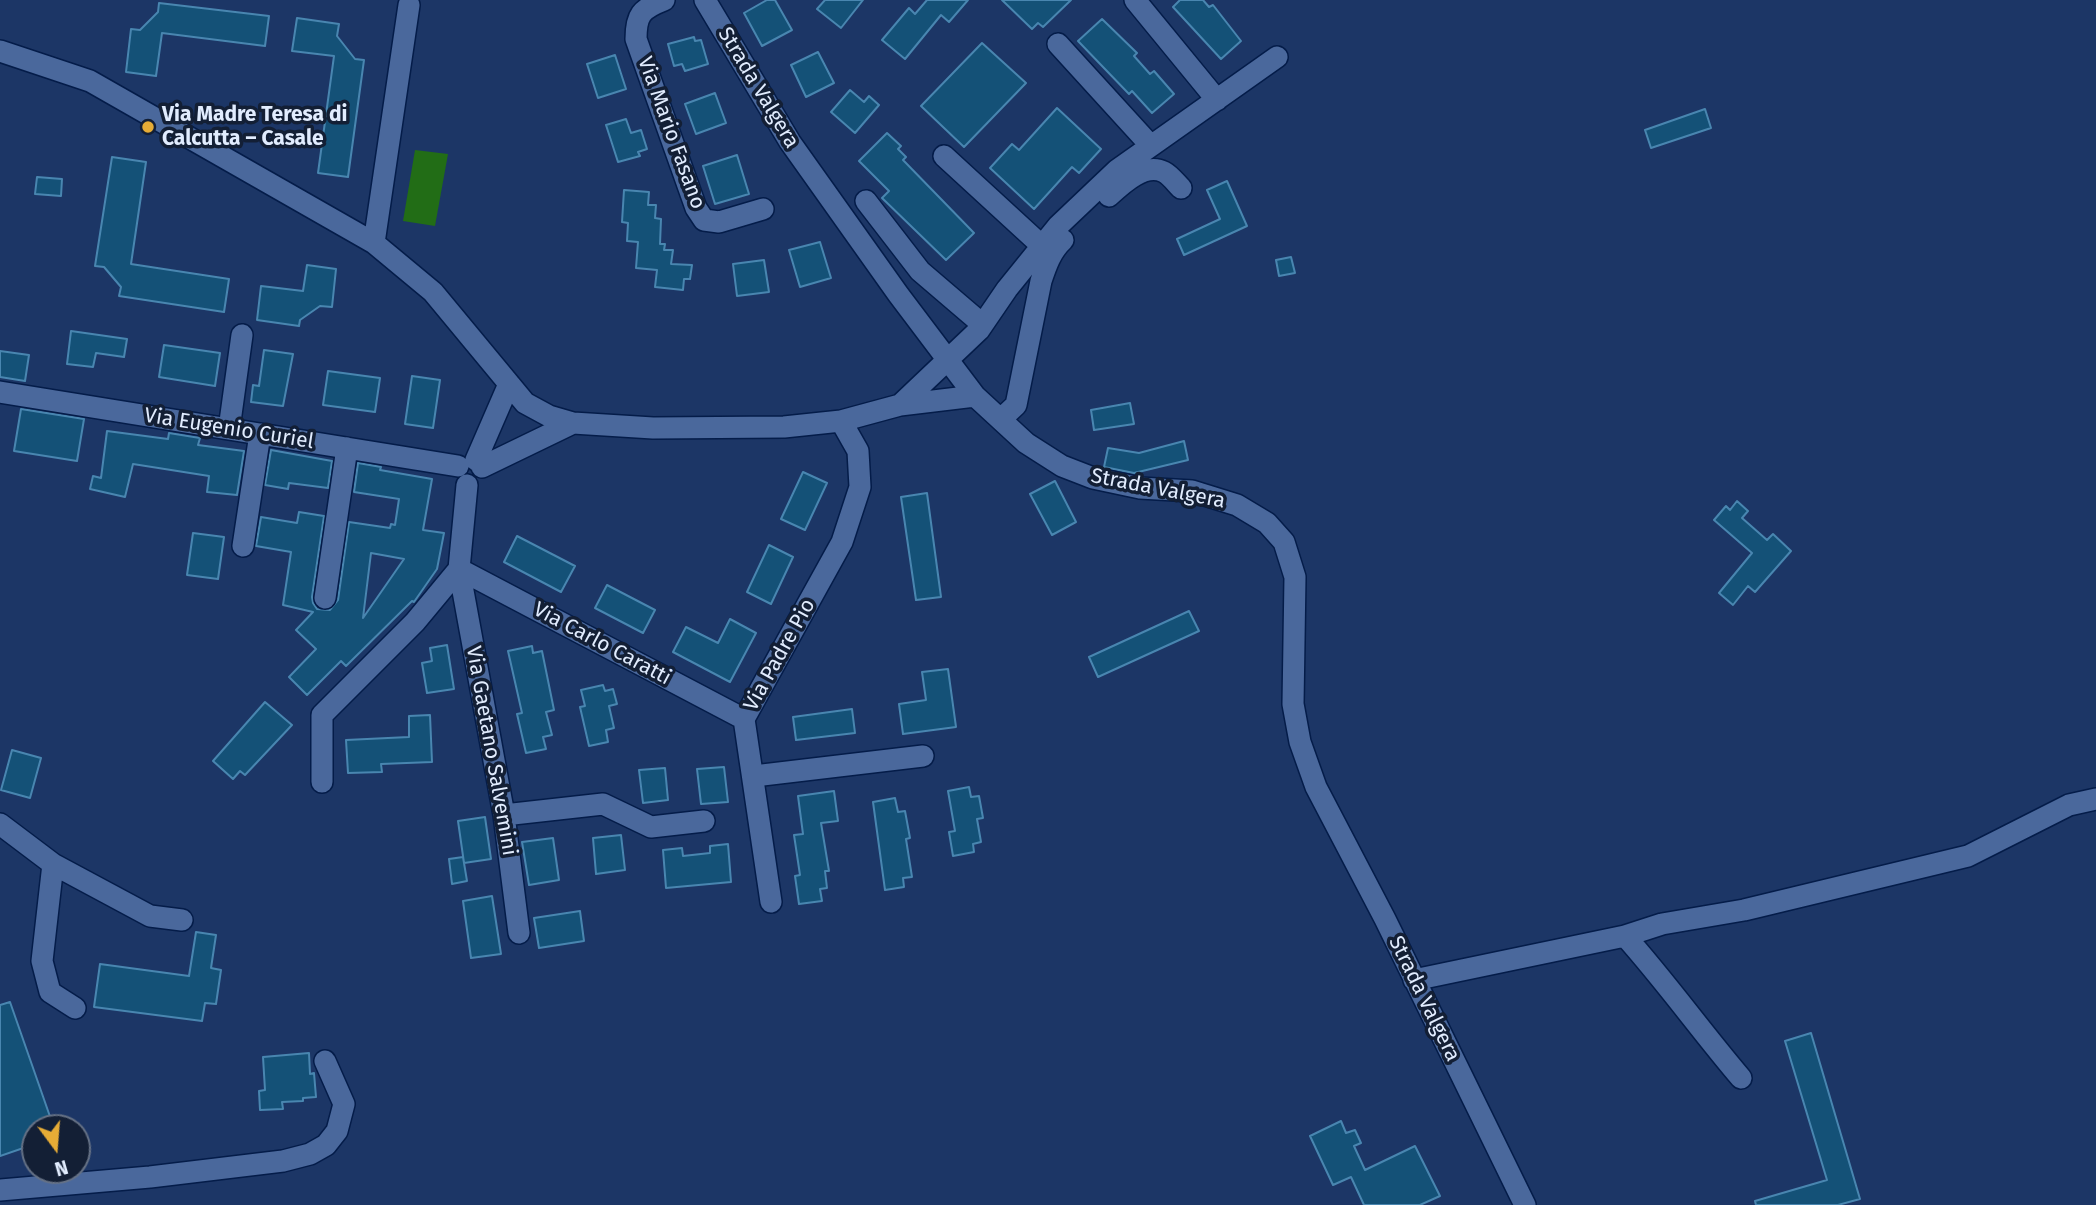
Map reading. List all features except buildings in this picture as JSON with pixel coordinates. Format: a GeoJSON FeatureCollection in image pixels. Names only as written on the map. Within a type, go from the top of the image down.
{"type":"FeatureCollection","features":[{"type":"Feature","properties":{"kind":"street","name":"Via Mario Fasano"},"geometry":{"type":"LineString","coordinates":[[664,0],[643,11],[636,23],[636,39],[696,208],[704,220],[719,222],[763,209]]}},
{"type":"Feature","properties":{"kind":"street","name":"Strada Valgera"},"geometry":{"type":"LineString","coordinates":[[705,0],[790,142],[947,362],[975,396],[1026,443],[1062,466],[1093,478],[1140,488],[1192,491],[1237,505],[1267,523],[1284,542],[1295,577],[1293,704],[1300,742],[1316,787],[1415,980],[1525,1205]]}},
{"type":"Feature","properties":{"kind":"street"},"geometry":{"type":"LineString","coordinates":[[1135,0],[1217,100]]}},
{"type":"Feature","properties":{"kind":"street"},"geometry":{"type":"LineString","coordinates":[[374,243],[408,5]]}},
{"type":"Feature","properties":{"kind":"street"},"geometry":{"type":"LineString","coordinates":[[1058,44],[1151,146]]}},
{"type":"Feature","properties":{"kind":"street"},"geometry":{"type":"LineString","coordinates":[[0,51],[90,81],[374,243],[433,292],[525,403],[549,416],[573,423],[653,428],[784,427],[841,421],[900,405],[975,396]]}},
{"type":"Feature","properties":{"kind":"street"},"geometry":{"type":"LineString","coordinates":[[900,405],[947,362],[982,324],[1058,226],[1117,170],[1277,57]]}},
{"type":"Feature","properties":{"kind":"street"},"geometry":{"type":"LineString","coordinates":[[944,156],[1042,246]]}},
{"type":"Feature","properties":{"kind":"street"},"geometry":{"type":"LineString","coordinates":[[1002,419],[1016,405],[1041,281],[1056,246],[1126,182],[1146,170],[1163,171],[1181,188]]}},
{"type":"Feature","properties":{"kind":"street"},"geometry":{"type":"LineString","coordinates":[[866,201],[920,271],[982,324]]}},
{"type":"Feature","properties":{"kind":"street"},"geometry":{"type":"LineString","coordinates":[[229,429],[242,335]]}},
{"type":"Feature","properties":{"kind":"street"},"geometry":{"type":"LineString","coordinates":[[472,464],[509,384]]}},
{"type":"Feature","properties":{"kind":"street","name":"Via Eugenio Curiel"},"geometry":{"type":"LineString","coordinates":[[0,392],[346,448],[472,464]]}},
{"type":"Feature","properties":{"kind":"street","name":"Via Padre Pio"},"geometry":{"type":"LineString","coordinates":[[771,902],[744,719],[842,542],[860,487],[858,451],[841,421]]}},
{"type":"Feature","properties":{"kind":"street"},"geometry":{"type":"LineString","coordinates":[[472,464],[573,423]]}},
{"type":"Feature","properties":{"kind":"street"},"geometry":{"type":"LineString","coordinates":[[243,546],[260,434]]}},
{"type":"Feature","properties":{"kind":"street"},"geometry":{"type":"LineString","coordinates":[[325,598],[346,448]]}},
{"type":"Feature","properties":{"kind":"street"},"geometry":{"type":"LineString","coordinates":[[322,782],[322,715],[415,622],[459,569],[467,485],[475,484],[481,478],[472,464]]}},
{"type":"Feature","properties":{"kind":"street","name":"Via Carlo Caratti"},"geometry":{"type":"LineString","coordinates":[[459,569],[744,719]]}},
{"type":"Feature","properties":{"kind":"street","name":"Via Gaetano Salvemini"},"geometry":{"type":"LineString","coordinates":[[459,569],[504,815],[519,933]]}},
{"type":"Feature","properties":{"kind":"street"},"geometry":{"type":"LineString","coordinates":[[754,776],[923,756]]}},
{"type":"Feature","properties":{"kind":"street"},"geometry":{"type":"LineString","coordinates":[[1415,980],[1625,936],[1662,923],[1744,910],[1968,856],[2069,806],[2096,799]]}},
{"type":"Feature","properties":{"kind":"street"},"geometry":{"type":"LineString","coordinates":[[504,815],[603,804],[650,827],[704,821]]}},
{"type":"Feature","properties":{"kind":"street"},"geometry":{"type":"LineString","coordinates":[[0,824],[53,864],[150,916],[182,920]]}},
{"type":"Feature","properties":{"kind":"street"},"geometry":{"type":"LineString","coordinates":[[53,864],[43,961],[50,992],[75,1008]]}},
{"type":"Feature","properties":{"kind":"street"},"geometry":{"type":"LineString","coordinates":[[1625,936],[1663,979],[1704,1035],[1741,1078]]}},
{"type":"Feature","properties":{"kind":"street"},"geometry":{"type":"LineString","coordinates":[[0,1190],[150,1177],[283,1161],[310,1154],[326,1145],[337,1131],[344,1104],[325,1061]]}},
{"type":"Feature","properties":{"kind":"green space"},"geometry":{"type":"Polygon","coordinates":[[[415,150],[448,154],[435,226],[403,221],[415,150]]]}},
{"type":"Feature","properties":{"kind":"place","name":"Via Madre Teresa di Calcutta – Casale"},"geometry":{"type":"Point","coordinates":[148,127]}}]}
